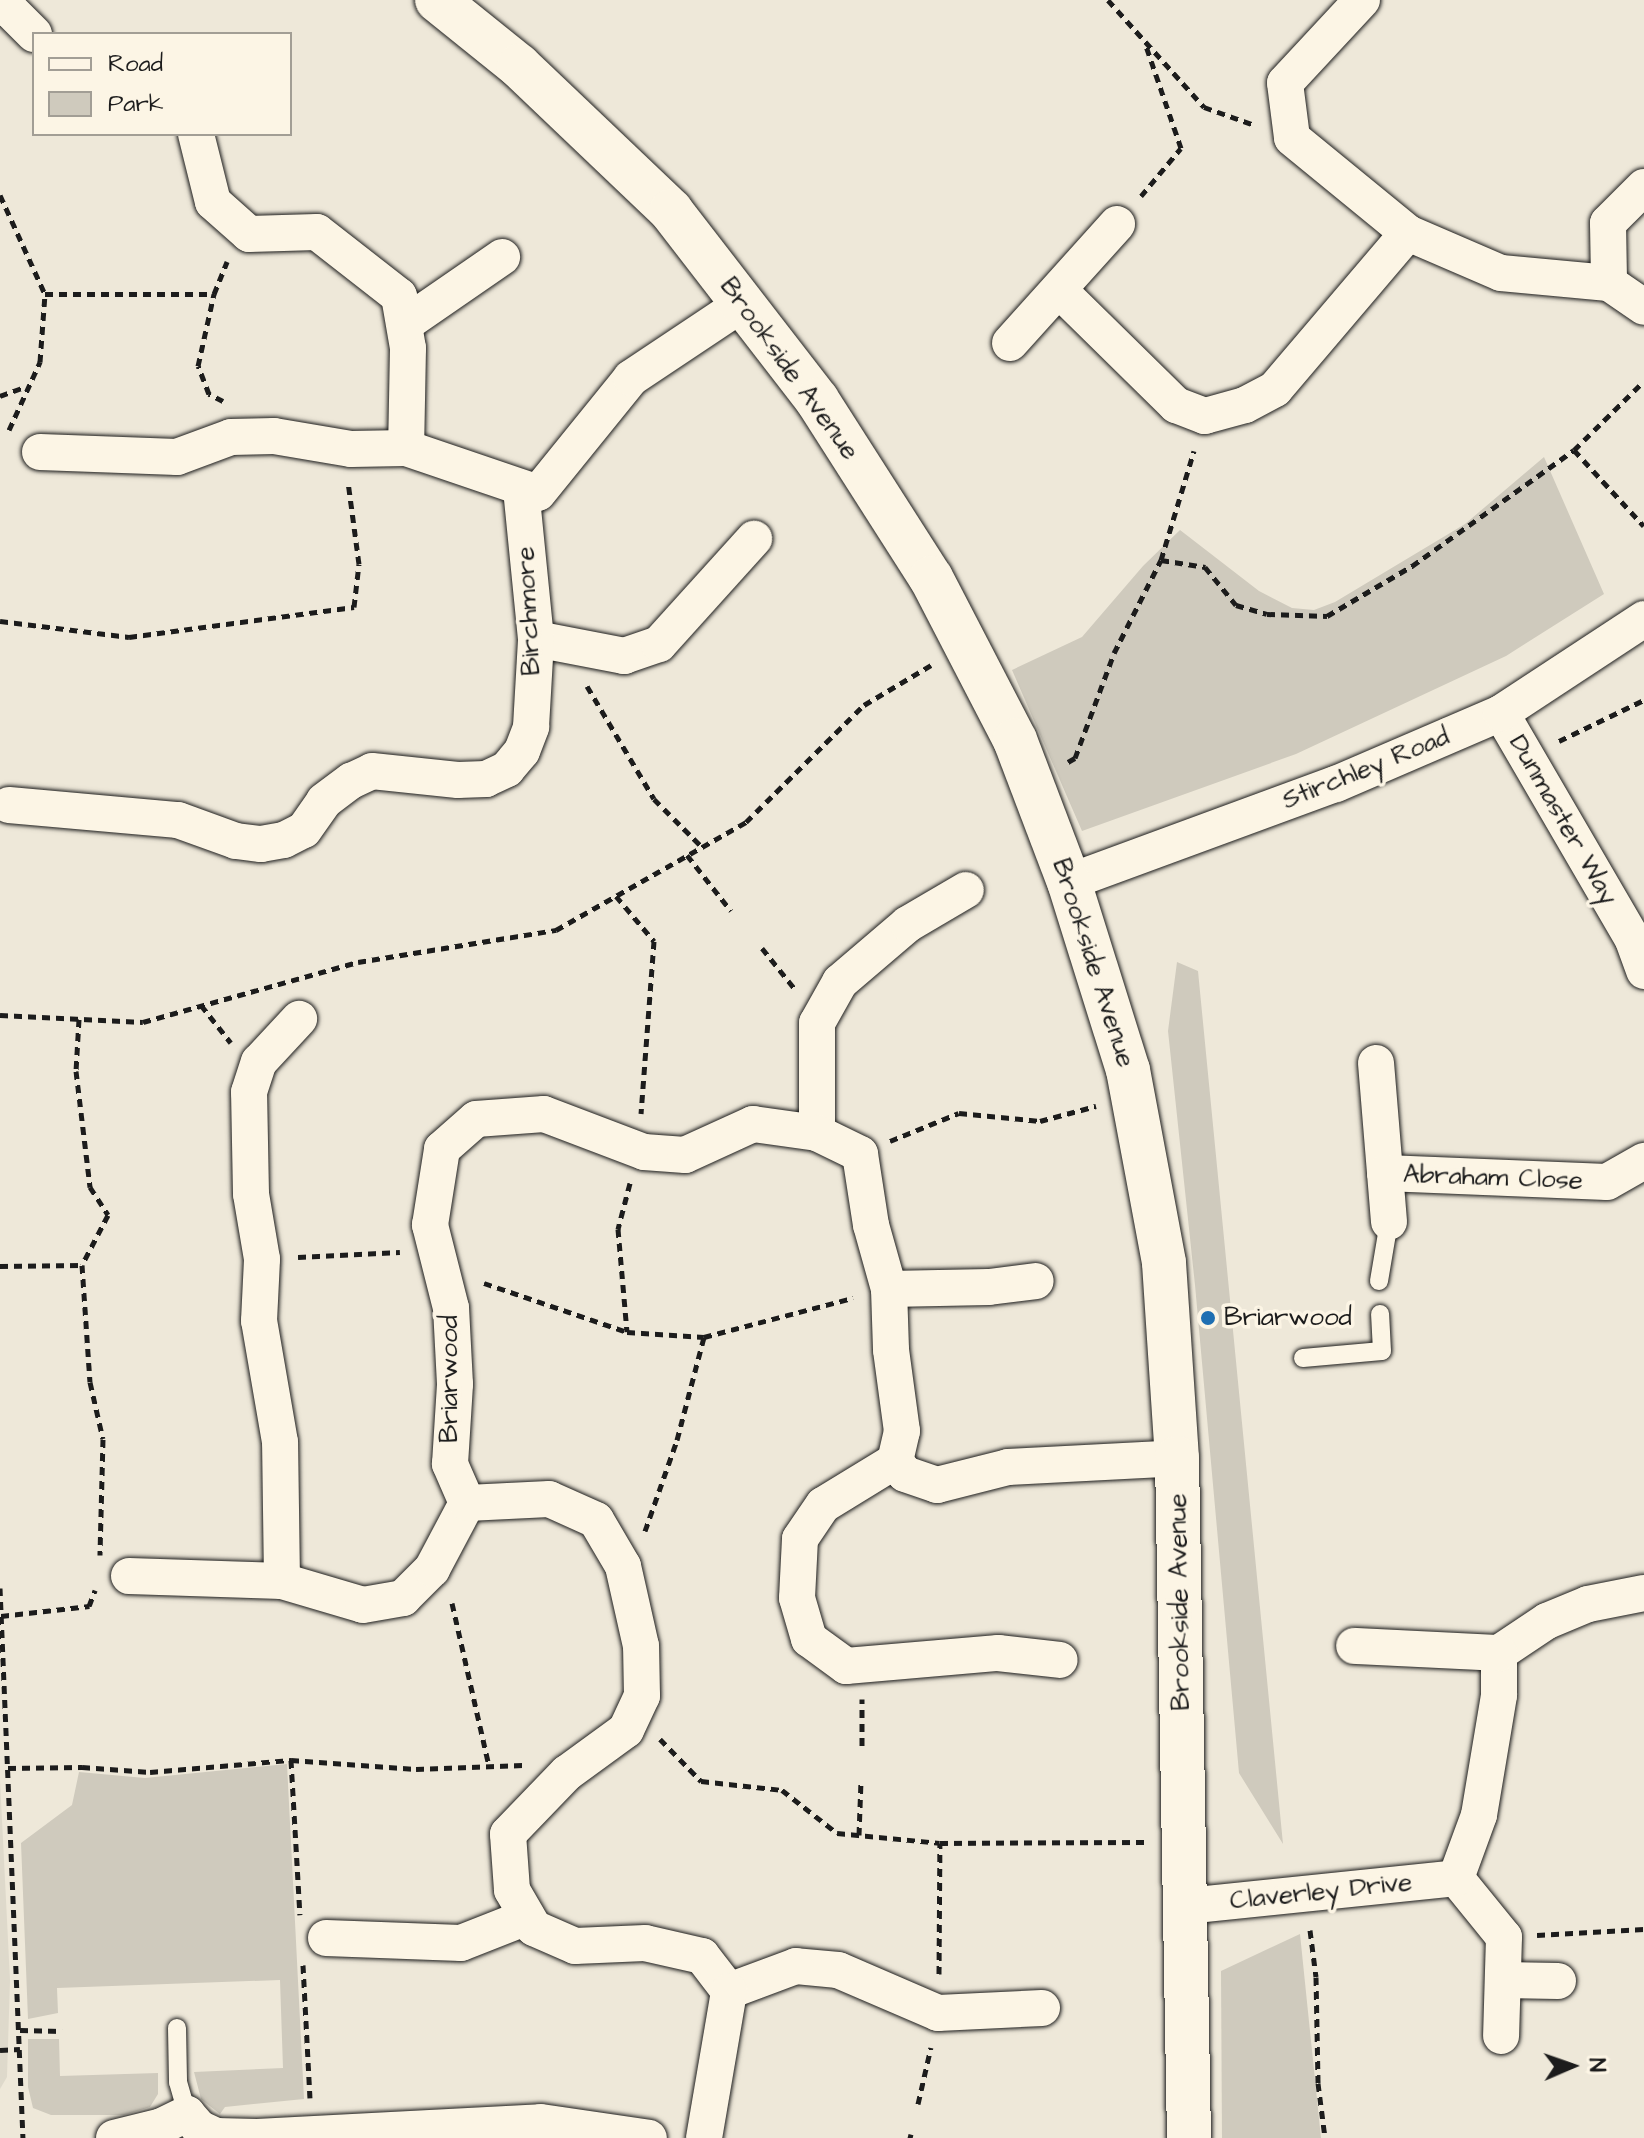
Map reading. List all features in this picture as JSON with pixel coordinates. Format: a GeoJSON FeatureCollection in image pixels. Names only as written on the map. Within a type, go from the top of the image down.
{"type":"FeatureCollection","features":[{"type":"Feature","properties":{"kind":"street","name":"Brookside Avenue"},"geometry":{"type":"LineString","coordinates":[[437,0],[519,66],[671,211],[817,400],[931,578],[1015,740],[1069,882],[1128,1070],[1164,1263],[1177,1458],[1189,2138]]}},
{"type":"Feature","properties":{"kind":"street"},"geometry":{"type":"LineString","coordinates":[[1362,0],[1285,83],[1292,138],[1408,233],[1501,273],[1609,283],[1644,307]]}},
{"type":"Feature","properties":{"kind":"street"},"geometry":{"type":"LineString","coordinates":[[0,6],[10,10],[32,32]]}},
{"type":"Feature","properties":{"kind":"street"},"geometry":{"type":"LineString","coordinates":[[196,136],[213,202],[249,234],[317,232],[399,296],[408,348],[406,448]]}},
{"type":"Feature","properties":{"kind":"street"},"geometry":{"type":"LineString","coordinates":[[1609,283],[1608,223],[1644,187]]}},
{"type":"Feature","properties":{"kind":"street"},"geometry":{"type":"LineString","coordinates":[[1010,343],[1060,291],[1117,224]]}},
{"type":"Feature","properties":{"kind":"street"},"geometry":{"type":"LineString","coordinates":[[1060,291],[1176,405],[1205,416],[1245,405],[1275,389],[1408,233]]}},
{"type":"Feature","properties":{"kind":"street"},"geometry":{"type":"LineString","coordinates":[[405,324],[502,257]]}},
{"type":"Feature","properties":{"kind":"street"},"geometry":{"type":"LineString","coordinates":[[40,452],[177,457],[231,437],[274,436],[351,449],[406,448],[521,490],[538,493],[631,378],[742,304]]}},
{"type":"Feature","properties":{"kind":"street","name":"Birchmore"},"geometry":{"type":"LineString","coordinates":[[9,805],[178,820],[236,841],[261,844],[284,840],[304,830],[324,801],[351,781],[372,771],[458,780],[486,779],[507,769],[522,751],[531,727],[536,639],[521,490]]}},
{"type":"Feature","properties":{"kind":"street"},"geometry":{"type":"LineString","coordinates":[[536,639],[624,656],[659,644],[754,539]]}},
{"type":"Feature","properties":{"kind":"street","name":"Stirchley Road"},"geometry":{"type":"LineString","coordinates":[[1069,882],[1336,784],[1501,713],[1644,619]]}},
{"type":"Feature","properties":{"kind":"street","name":"Dunmaster Way"},"geometry":{"type":"LineString","coordinates":[[1501,713],[1633,940],[1644,971]]}},
{"type":"Feature","properties":{"kind":"street"},"geometry":{"type":"LineString","coordinates":[[817,1133],[817,1023],[840,982],[908,924],[966,890]]}},
{"type":"Feature","properties":{"kind":"street"},"geometry":{"type":"LineString","coordinates":[[282,1581],[280,1442],[259,1321],[262,1259],[251,1194],[249,1092],[259,1062],[299,1019]]}},
{"type":"Feature","properties":{"kind":"street","name":"Abraham Close"},"geometry":{"type":"LineString","coordinates":[[1376,1063],[1389,1222]]}},
{"type":"Feature","properties":{"kind":"street","name":"Briarwood"},"geometry":{"type":"LineString","coordinates":[[467,1503],[450,1464],[455,1384],[451,1308],[430,1225],[442,1149],[476,1119],[544,1114],[644,1152],[685,1155],[753,1124],[817,1133],[860,1154]]}},
{"type":"Feature","properties":{"kind":"street"},"geometry":{"type":"LineString","coordinates":[[860,1154],[871,1225],[889,1289],[891,1350],[902,1431],[895,1461],[823,1505],[800,1539],[797,1598],[809,1639],[846,1666],[998,1653],[1060,1660]]}},
{"type":"Feature","properties":{"kind":"street","name":"Abraham Close"},"geometry":{"type":"LineString","coordinates":[[1385,1173],[1607,1182],[1644,1161]]}},
{"type":"Feature","properties":{"kind":"street"},"geometry":{"type":"LineString","coordinates":[[889,1289],[989,1287],[1036,1281]]}},
{"type":"Feature","properties":{"kind":"street"},"geometry":{"type":"LineString","coordinates":[[895,1461],[905,1474],[937,1485],[1008,1467],[1177,1458]]}},
{"type":"Feature","properties":{"kind":"street"},"geometry":{"type":"LineString","coordinates":[[114,1577],[282,1581],[363,1605],[403,1598],[432,1569],[467,1503],[549,1499],[596,1520],[623,1566],[641,1646],[642,1696],[626,1730],[567,1773],[508,1834],[512,1890],[534,1928],[575,1946],[645,1943],[702,1956],[729,1991],[704,2138]]}},
{"type":"Feature","properties":{"kind":"street"},"geometry":{"type":"LineString","coordinates":[[1354,1646],[1499,1653],[1547,1621],[1588,1604],[1644,1593]]}},
{"type":"Feature","properties":{"kind":"street"},"geometry":{"type":"LineString","coordinates":[[1499,1653],[1499,1695],[1479,1815],[1456,1878],[1504,1937],[1501,2036]]}},
{"type":"Feature","properties":{"kind":"street","name":"Claverley Drive"},"geometry":{"type":"LineString","coordinates":[[1186,1906],[1456,1878]]}},
{"type":"Feature","properties":{"kind":"street"},"geometry":{"type":"LineString","coordinates":[[326,1938],[461,1943],[527,1917]]}},
{"type":"Feature","properties":{"kind":"street"},"geometry":{"type":"LineString","coordinates":[[729,1991],[796,1966],[838,1970],[938,2013],[1042,2008]]}},
{"type":"Feature","properties":{"kind":"street"},"geometry":{"type":"LineString","coordinates":[[1503,1980],[1558,1981]]}},
{"type":"Feature","properties":{"kind":"street"},"geometry":{"type":"LineString","coordinates":[[114,2138],[162,2126],[187,2114],[199,2128],[216,2136],[257,2138],[541,2122],[649,2138]]}},
{"type":"Feature","properties":{"kind":"lane"},"geometry":{"type":"LineString","coordinates":[[1379,1281],[1389,1222]]}},
{"type":"Feature","properties":{"kind":"lane"},"geometry":{"type":"LineString","coordinates":[[1303,1358],[1382,1351],[1380,1314]]}},
{"type":"Feature","properties":{"kind":"lane"},"geometry":{"type":"LineString","coordinates":[[177,2028],[178,2082],[187,2114]]}},
{"type":"Feature","properties":{"kind":"path"},"geometry":{"type":"LineString","coordinates":[[1108,0],[1204,107],[1292,138]]}},
{"type":"Feature","properties":{"kind":"path"},"geometry":{"type":"LineString","coordinates":[[1117,224],[1181,148],[1143,39]]}},
{"type":"Feature","properties":{"kind":"path"},"geometry":{"type":"LineString","coordinates":[[0,196],[45,294],[40,362],[27,386],[5,443]]}},
{"type":"Feature","properties":{"kind":"path"},"geometry":{"type":"LineString","coordinates":[[242,228],[214,294],[198,366],[209,394],[242,411],[246,437]]}},
{"type":"Feature","properties":{"kind":"path"},"geometry":{"type":"LineString","coordinates":[[45,294],[214,294]]}},
{"type":"Feature","properties":{"kind":"path"},"geometry":{"type":"LineString","coordinates":[[1161,560],[1205,567],[1236,605],[1267,614],[1327,616],[1412,566],[1574,450],[1644,381]]}},
{"type":"Feature","properties":{"kind":"path"},"geometry":{"type":"LineString","coordinates":[[0,396],[27,386]]}},
{"type":"Feature","properties":{"kind":"path"},"geometry":{"type":"LineString","coordinates":[[1032,785],[1075,758],[1114,653],[1161,560],[1205,416]]}},
{"type":"Feature","properties":{"kind":"path"},"geometry":{"type":"LineString","coordinates":[[0,621],[129,637],[354,607],[359,564],[347,491],[351,449]]}},
{"type":"Feature","properties":{"kind":"path"},"geometry":{"type":"LineString","coordinates":[[1574,450],[1644,526]]}},
{"type":"Feature","properties":{"kind":"path"},"geometry":{"type":"LineString","coordinates":[[574,648],[583,678],[654,799],[702,847]]}},
{"type":"Feature","properties":{"kind":"path"},"geometry":{"type":"LineString","coordinates":[[0,1015],[143,1022],[358,962],[556,930],[746,822],[864,705],[934,664]]}},
{"type":"Feature","properties":{"kind":"path"},"geometry":{"type":"LineString","coordinates":[[1527,758],[1644,700]]}},
{"type":"Feature","properties":{"kind":"path"},"geometry":{"type":"LineString","coordinates":[[687,855],[731,911]]}},
{"type":"Feature","properties":{"kind":"path"},"geometry":{"type":"LineString","coordinates":[[762,948],[790,985],[824,1009]]}},
{"type":"Feature","properties":{"kind":"path"},"geometry":{"type":"LineString","coordinates":[[201,1005],[224,1038],[259,1062]]}},
{"type":"Feature","properties":{"kind":"path"},"geometry":{"type":"LineString","coordinates":[[1,1616],[89,1606],[114,1577],[103,1439],[90,1382],[82,1265],[108,1215],[90,1187],[76,1071],[79,1019]]}},
{"type":"Feature","properties":{"kind":"path"},"geometry":{"type":"LineString","coordinates":[[860,1154],[959,1113],[1040,1121],[1106,1104]]}},
{"type":"Feature","properties":{"kind":"path"},"geometry":{"type":"LineString","coordinates":[[262,1259],[440,1264],[477,1281],[627,1332]]}},
{"type":"Feature","properties":{"kind":"path"},"geometry":{"type":"LineString","coordinates":[[0,1266],[82,1265]]}},
{"type":"Feature","properties":{"kind":"path"},"geometry":{"type":"LineString","coordinates":[[623,1566],[639,1548],[677,1440],[704,1337]]}},
{"type":"Feature","properties":{"kind":"path"},"geometry":{"type":"LineString","coordinates":[[432,1569],[447,1584],[489,1766]]}},
{"type":"Feature","properties":{"kind":"path"},"geometry":{"type":"LineString","coordinates":[[0,1588],[23,2138]]}},
{"type":"Feature","properties":{"kind":"path"},"geometry":{"type":"LineString","coordinates":[[862,1746],[863,1665]]}},
{"type":"Feature","properties":{"kind":"path"},"geometry":{"type":"LineString","coordinates":[[634,1713],[701,1781],[782,1790],[837,1833],[940,1843],[1150,1842]]}},
{"type":"Feature","properties":{"kind":"path"},"geometry":{"type":"LineString","coordinates":[[8,1768],[82,1767],[150,1772],[291,1760],[416,1769],[521,1765],[567,1773]]}},
{"type":"Feature","properties":{"kind":"path"},"geometry":{"type":"LineString","coordinates":[[859,1835],[861,1781]]}},
{"type":"Feature","properties":{"kind":"path"},"geometry":{"type":"LineString","coordinates":[[1304,1894],[1316,1977],[1318,2083],[1325,2138]]}},
{"type":"Feature","properties":{"kind":"path"},"geometry":{"type":"LineString","coordinates":[[1504,1937],[1644,1929]]}},
{"type":"Feature","properties":{"kind":"path"},"geometry":{"type":"LineString","coordinates":[[20,2030],[62,2031]]}},
{"type":"Feature","properties":{"kind":"path"},"geometry":{"type":"LineString","coordinates":[[0,2050],[20,2049]]}},
{"type":"Feature","properties":{"kind":"shaded area"},"geometry":{"type":"Polygon","coordinates":[[[0,1780],[10,1980],[7,2077],[0,2089],[0,1780]]]}},
{"type":"Feature","properties":{"kind":"green space"},"geometry":{"type":"Polygon","coordinates":[[[1544,457],[1604,594],[1506,656],[1296,754],[1082,831],[1012,670],[1082,637],[1143,566],[1180,530],[1259,591],[1292,608],[1314,610],[1335,602],[1465,524],[1544,457]]]}},
{"type":"Feature","properties":{"kind":"green space"},"geometry":{"type":"Polygon","coordinates":[[[1177,962],[1198,971],[1283,1844],[1239,1773],[1195,1285],[1168,1031],[1177,962]]]}},
{"type":"Feature","properties":{"kind":"green space"},"geometry":{"type":"Polygon","coordinates":[[[287,1764],[304,2099],[225,2107],[220,2114],[201,2099],[194,2072],[283,2068],[280,1980],[57,1988],[58,2013],[28,2019],[21,1843],[72,1805],[79,1772],[145,1778],[287,1764]]]}},
{"type":"Feature","properties":{"kind":"green space"},"geometry":{"type":"Polygon","coordinates":[[[1300,1934],[1321,2138],[1222,2138],[1221,1971],[1300,1934]]]}},
{"type":"Feature","properties":{"kind":"green space"},"geometry":{"type":"Polygon","coordinates":[[[28,2039],[59,2039],[60,2076],[158,2073],[158,2094],[150,2107],[124,2115],[51,2115],[33,2108],[28,2087],[28,2039]]]}},
{"type":"Feature","properties":{"kind":"place","name":"Briarwood"},"geometry":{"type":"Point","coordinates":[1208,1318]}}]}
